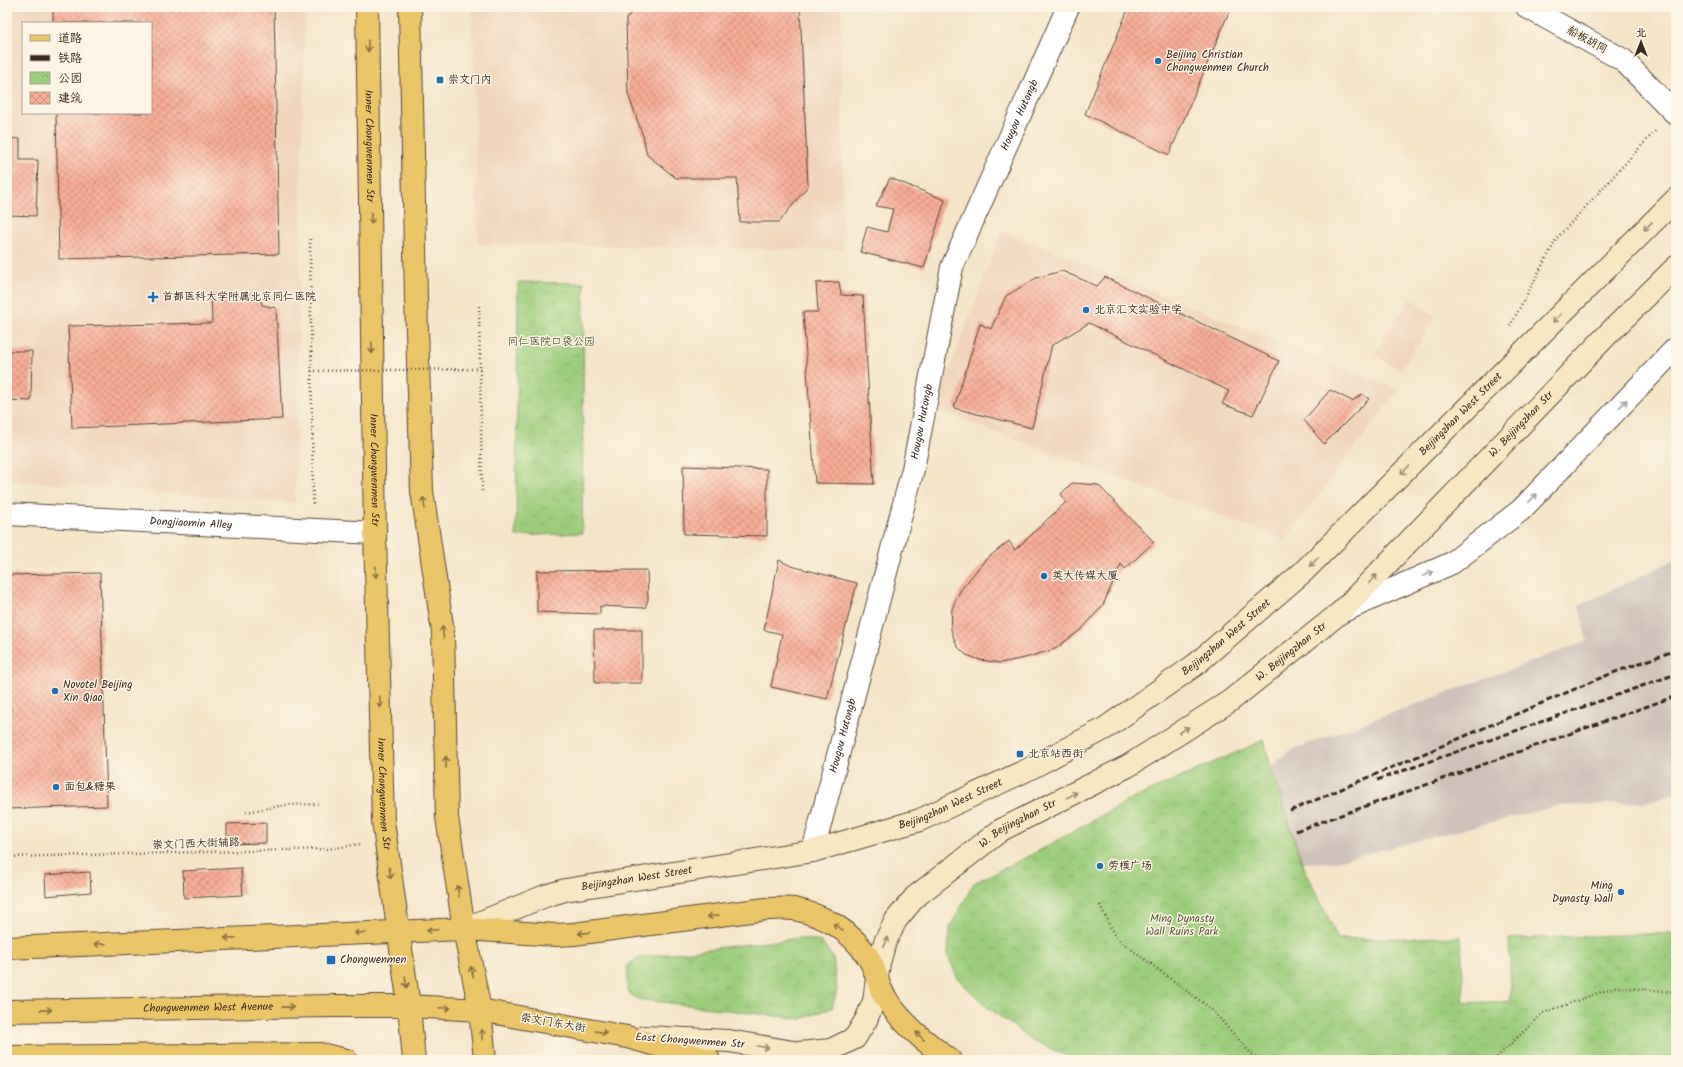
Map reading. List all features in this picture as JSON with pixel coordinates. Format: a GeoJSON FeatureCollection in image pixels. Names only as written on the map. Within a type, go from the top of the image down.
{"type":"FeatureCollection","features":[{"type":"Feature","properties":{"kind":"main road","name":"Inner Chongwenmen Str"},"geometry":{"type":"LineString","coordinates":[[367,7],[375,533],[383,821],[409,1006],[414,1060]]}},
{"type":"Feature","properties":{"kind":"main road"},"geometry":{"type":"LineString","coordinates":[[410,7],[416,298],[422,491],[443,632],[447,817],[464,929],[480,1010],[485,1060]]}},
{"type":"Feature","properties":{"kind":"main road","name":"Beijingzhan West Street"},"geometry":{"type":"LineString","coordinates":[[464,929],[545,896],[565,890],[813,851],[920,820],[1029,769],[1104,729],[1195,665],[1303,572],[1676,199]]}},
{"type":"Feature","properties":{"kind":"main road","name":"W. Beijingzhan Str"},"geometry":{"type":"LineString","coordinates":[[877,980],[885,942],[896,920],[915,898],[1001,830],[1128,766],[1230,701],[1341,612],[1610,332],[1676,267]]}},
{"type":"Feature","properties":{"kind":"main road"},"geometry":{"type":"LineString","coordinates":[[7,948],[464,929],[556,935],[574,934],[766,909],[792,909],[818,916],[838,926],[853,938],[869,958],[885,997],[902,1019],[929,1045],[950,1060]]}},
{"type":"Feature","properties":{"kind":"main road","name":"East Chongwenmen Str"},"geometry":{"type":"LineString","coordinates":[[627,1037],[729,1041],[800,1053],[831,1050],[855,1038],[866,1020],[874,1001],[877,980]]}},
{"type":"Feature","properties":{"kind":"main road","name":"Chongwenmen West Avenue"},"geometry":{"type":"LineString","coordinates":[[7,1011],[409,1006],[480,1010]]}},
{"type":"Feature","properties":{"kind":"main road","name":"崇文门东大街"},"geometry":{"type":"LineString","coordinates":[[480,1010],[627,1037],[709,1060]]}},
{"type":"Feature","properties":{"kind":"main road"},"geometry":{"type":"LineString","coordinates":[[7,1057],[320,1054],[346,1060]]}},
{"type":"Feature","properties":{"kind":"street","name":"Hougou Hutongb"},"geometry":{"type":"LineString","coordinates":[[813,851],[913,469],[952,267],[1068,7]]}},
{"type":"Feature","properties":{"kind":"street","name":"船板胡同"},"geometry":{"type":"LineString","coordinates":[[1527,7],[1624,60],[1675,112]]}},
{"type":"Feature","properties":{"kind":"street"},"geometry":{"type":"LineString","coordinates":[[1341,612],[1452,563],[1521,510],[1676,348]]}},
{"type":"Feature","properties":{"kind":"street","name":"Dongjiaomin Alley"},"geometry":{"type":"LineString","coordinates":[[7,514],[375,533]]}},
{"type":"Feature","properties":{"kind":"path"},"geometry":{"type":"LineString","coordinates":[[1509,328],[1557,238],[1675,112]]}},
{"type":"Feature","properties":{"kind":"path"},"geometry":{"type":"LineString","coordinates":[[310,239],[313,530]]}},
{"type":"Feature","properties":{"kind":"path"},"geometry":{"type":"LineString","coordinates":[[479,306],[482,493]]}},
{"type":"Feature","properties":{"kind":"path"},"geometry":{"type":"LineString","coordinates":[[311,371],[480,369]]}},
{"type":"Feature","properties":{"kind":"path"},"geometry":{"type":"LineString","coordinates":[[246,812],[285,805],[318,804]]}},
{"type":"Feature","properties":{"kind":"path","name":"崇文门西大街辅路"},"geometry":{"type":"LineString","coordinates":[[7,857],[328,849],[385,840]]}},
{"type":"Feature","properties":{"kind":"path"},"geometry":{"type":"LineString","coordinates":[[1100,905],[1116,938],[1210,1008],[1257,1060]]}},
{"type":"Feature","properties":{"kind":"path"},"geometry":{"type":"LineString","coordinates":[[1494,1060],[1543,1013],[1615,987],[1676,992]]}},
{"type":"Feature","properties":{"kind":"shaded area","name":"首都医科大学附属北京同仁医院"},"geometry":{"type":"Polygon","coordinates":[[[7,7],[305,7],[295,503],[7,480],[7,7]]]}},
{"type":"Feature","properties":{"kind":"shaded area"},"geometry":{"type":"Polygon","coordinates":[[[472,7],[841,7],[843,250],[478,244],[472,7]]]}},
{"type":"Feature","properties":{"kind":"shaded area","name":"北京汇文实验中学"},"geometry":{"type":"Polygon","coordinates":[[[1002,231],[1398,390],[1285,540],[935,409],[1002,231]]]}},
{"type":"Feature","properties":{"kind":"shaded area"},"geometry":{"type":"Polygon","coordinates":[[[1410,299],[1436,316],[1400,371],[1374,354],[1410,299]]]}},
{"type":"Feature","properties":{"kind":"shaded area"},"geometry":{"type":"Polygon","coordinates":[[[1676,559],[1676,793],[1646,802],[1557,806],[1332,862],[1302,863],[1271,767],[1291,750],[1587,641],[1579,606],[1676,559]]]}},
{"type":"Feature","properties":{"kind":"green space","name":"同仁医院口袋公园"},"geometry":{"type":"Polygon","coordinates":[[[518,282],[584,283],[582,533],[516,536],[518,282]]]}},
{"type":"Feature","properties":{"kind":"green space","name":"Ming Dynasty Wall Ruins Park"},"geometry":{"type":"Polygon","coordinates":[[[1264,740],[1271,767],[1302,863],[1338,939],[1461,937],[1464,1003],[1511,1001],[1509,939],[1676,933],[1676,1060],[1076,1060],[1032,1040],[986,1006],[958,979],[948,956],[950,927],[974,883],[1033,854],[1126,802],[1264,740]]]}},
{"type":"Feature","properties":{"kind":"green space"},"geometry":{"type":"Polygon","coordinates":[[[800,938],[821,942],[833,958],[837,990],[832,1008],[801,1019],[637,999],[627,991],[628,964],[641,957],[800,938]]]}},
{"type":"Feature","properties":{"kind":"building"},"geometry":{"type":"Polygon","coordinates":[[[53,7],[274,7],[279,254],[59,259],[56,114],[152,114],[152,22],[53,22],[53,7]]]}},
{"type":"Feature","properties":{"kind":"building"},"geometry":{"type":"Polygon","coordinates":[[[636,7],[800,7],[808,186],[779,222],[740,222],[737,178],[676,178],[647,155],[643,136],[628,94],[626,19],[636,7]]]}},
{"type":"Feature","properties":{"kind":"building","name":"Beijing Christian Chongwenmen Church"},"geometry":{"type":"Polygon","coordinates":[[[1129,7],[1231,7],[1169,155],[1085,114],[1129,7]]]}},
{"type":"Feature","properties":{"kind":"building"},"geometry":{"type":"Polygon","coordinates":[[[7,138],[20,139],[20,160],[38,160],[36,216],[7,215],[7,138]]]}},
{"type":"Feature","properties":{"kind":"building"},"geometry":{"type":"Polygon","coordinates":[[[890,178],[945,200],[924,268],[860,252],[867,227],[887,232],[893,209],[876,206],[890,178]]]}},
{"type":"Feature","properties":{"kind":"building"},"geometry":{"type":"Polygon","coordinates":[[[1062,271],[1097,286],[1105,277],[1279,361],[1253,415],[1222,404],[1229,391],[1089,323],[1052,345],[1032,428],[954,408],[980,324],[991,329],[1006,296],[1036,278],[1062,271]]]}},
{"type":"Feature","properties":{"kind":"building"},"geometry":{"type":"Polygon","coordinates":[[[839,282],[841,295],[863,296],[874,484],[815,483],[803,312],[818,312],[816,283],[839,282]]]}},
{"type":"Feature","properties":{"kind":"building"},"geometry":{"type":"Polygon","coordinates":[[[259,294],[262,305],[276,308],[282,419],[72,428],[68,326],[212,323],[211,295],[259,294]]]}},
{"type":"Feature","properties":{"kind":"building"},"geometry":{"type":"Polygon","coordinates":[[[7,351],[32,351],[31,401],[7,400],[7,351]]]}},
{"type":"Feature","properties":{"kind":"building"},"geometry":{"type":"Polygon","coordinates":[[[1330,390],[1352,401],[1362,394],[1369,399],[1324,444],[1304,420],[1330,390]]]}},
{"type":"Feature","properties":{"kind":"building"},"geometry":{"type":"Polygon","coordinates":[[[683,466],[767,469],[767,536],[684,534],[683,466]]]}},
{"type":"Feature","properties":{"kind":"building","name":"英大传媒大厦"},"geometry":{"type":"Polygon","coordinates":[[[1072,483],[1098,485],[1154,542],[1125,569],[1121,564],[1103,605],[1083,628],[1055,649],[1025,658],[1000,663],[980,660],[966,655],[957,646],[951,630],[952,609],[960,591],[985,560],[1009,541],[1015,550],[1066,502],[1061,494],[1072,483]]]}},
{"type":"Feature","properties":{"kind":"building"},"geometry":{"type":"Polygon","coordinates":[[[779,560],[791,566],[857,583],[827,699],[771,687],[782,634],[764,630],[779,560]]]}},
{"type":"Feature","properties":{"kind":"building"},"geometry":{"type":"Polygon","coordinates":[[[647,570],[648,600],[645,608],[600,606],[600,614],[537,612],[537,571],[647,570]]]}},
{"type":"Feature","properties":{"kind":"building","name":"Novotel Beijing Xin Qiao"},"geometry":{"type":"Polygon","coordinates":[[[100,573],[107,806],[7,809],[7,575],[100,573]]]}},
{"type":"Feature","properties":{"kind":"building"},"geometry":{"type":"Polygon","coordinates":[[[594,630],[642,630],[642,683],[595,683],[594,630]]]}},
{"type":"Feature","properties":{"kind":"building"},"geometry":{"type":"Polygon","coordinates":[[[266,823],[266,843],[227,844],[227,824],[266,823]]]}},
{"type":"Feature","properties":{"kind":"building"},"geometry":{"type":"Polygon","coordinates":[[[241,868],[243,895],[184,898],[183,871],[241,868]]]}},
{"type":"Feature","properties":{"kind":"building"},"geometry":{"type":"Polygon","coordinates":[[[90,872],[91,892],[46,896],[45,875],[90,872]]]}},
{"type":"Feature","properties":{"kind":"railway"},"geometry":{"type":"LineString","coordinates":[[1290,811],[1610,674],[1676,650]]}},
{"type":"Feature","properties":{"kind":"railway"},"geometry":{"type":"LineString","coordinates":[[1377,780],[1676,674]]}},
{"type":"Feature","properties":{"kind":"railway"},"geometry":{"type":"LineString","coordinates":[[1296,831],[1676,696]]}},
{"type":"Feature","properties":{"kind":"place","name":"Beijing Christian Chongwenmen Church"},"geometry":{"type":"Point","coordinates":[1158,61]}},
{"type":"Feature","properties":{"kind":"place","name":"崇文门内"},"geometry":{"type":"Point","coordinates":[440,80]}},
{"type":"Feature","properties":{"kind":"place","name":"首都医科大学附属北京同仁医院"},"geometry":{"type":"Point","coordinates":[153,297]}},
{"type":"Feature","properties":{"kind":"place","name":"北京汇文实验中学"},"geometry":{"type":"Point","coordinates":[1086,310]}},
{"type":"Feature","properties":{"kind":"place","name":"英大传媒大厦"},"geometry":{"type":"Point","coordinates":[1044,576]}},
{"type":"Feature","properties":{"kind":"place","name":"Novotel Beijing Xin Qiao"},"geometry":{"type":"Point","coordinates":[55,691]}},
{"type":"Feature","properties":{"kind":"place","name":"北京站西街"},"geometry":{"type":"Point","coordinates":[1020,754]}},
{"type":"Feature","properties":{"kind":"place","name":"面包&糖果"},"geometry":{"type":"Point","coordinates":[56,787]}},
{"type":"Feature","properties":{"kind":"place","name":"劳模广场"},"geometry":{"type":"Point","coordinates":[1100,866]}},
{"type":"Feature","properties":{"kind":"place","name":"Ming Dynasty Wall"},"geometry":{"type":"Point","coordinates":[1621,892]}},
{"type":"Feature","properties":{"kind":"place","name":"Chongwenmen"},"geometry":{"type":"Point","coordinates":[331,960]}}]}
